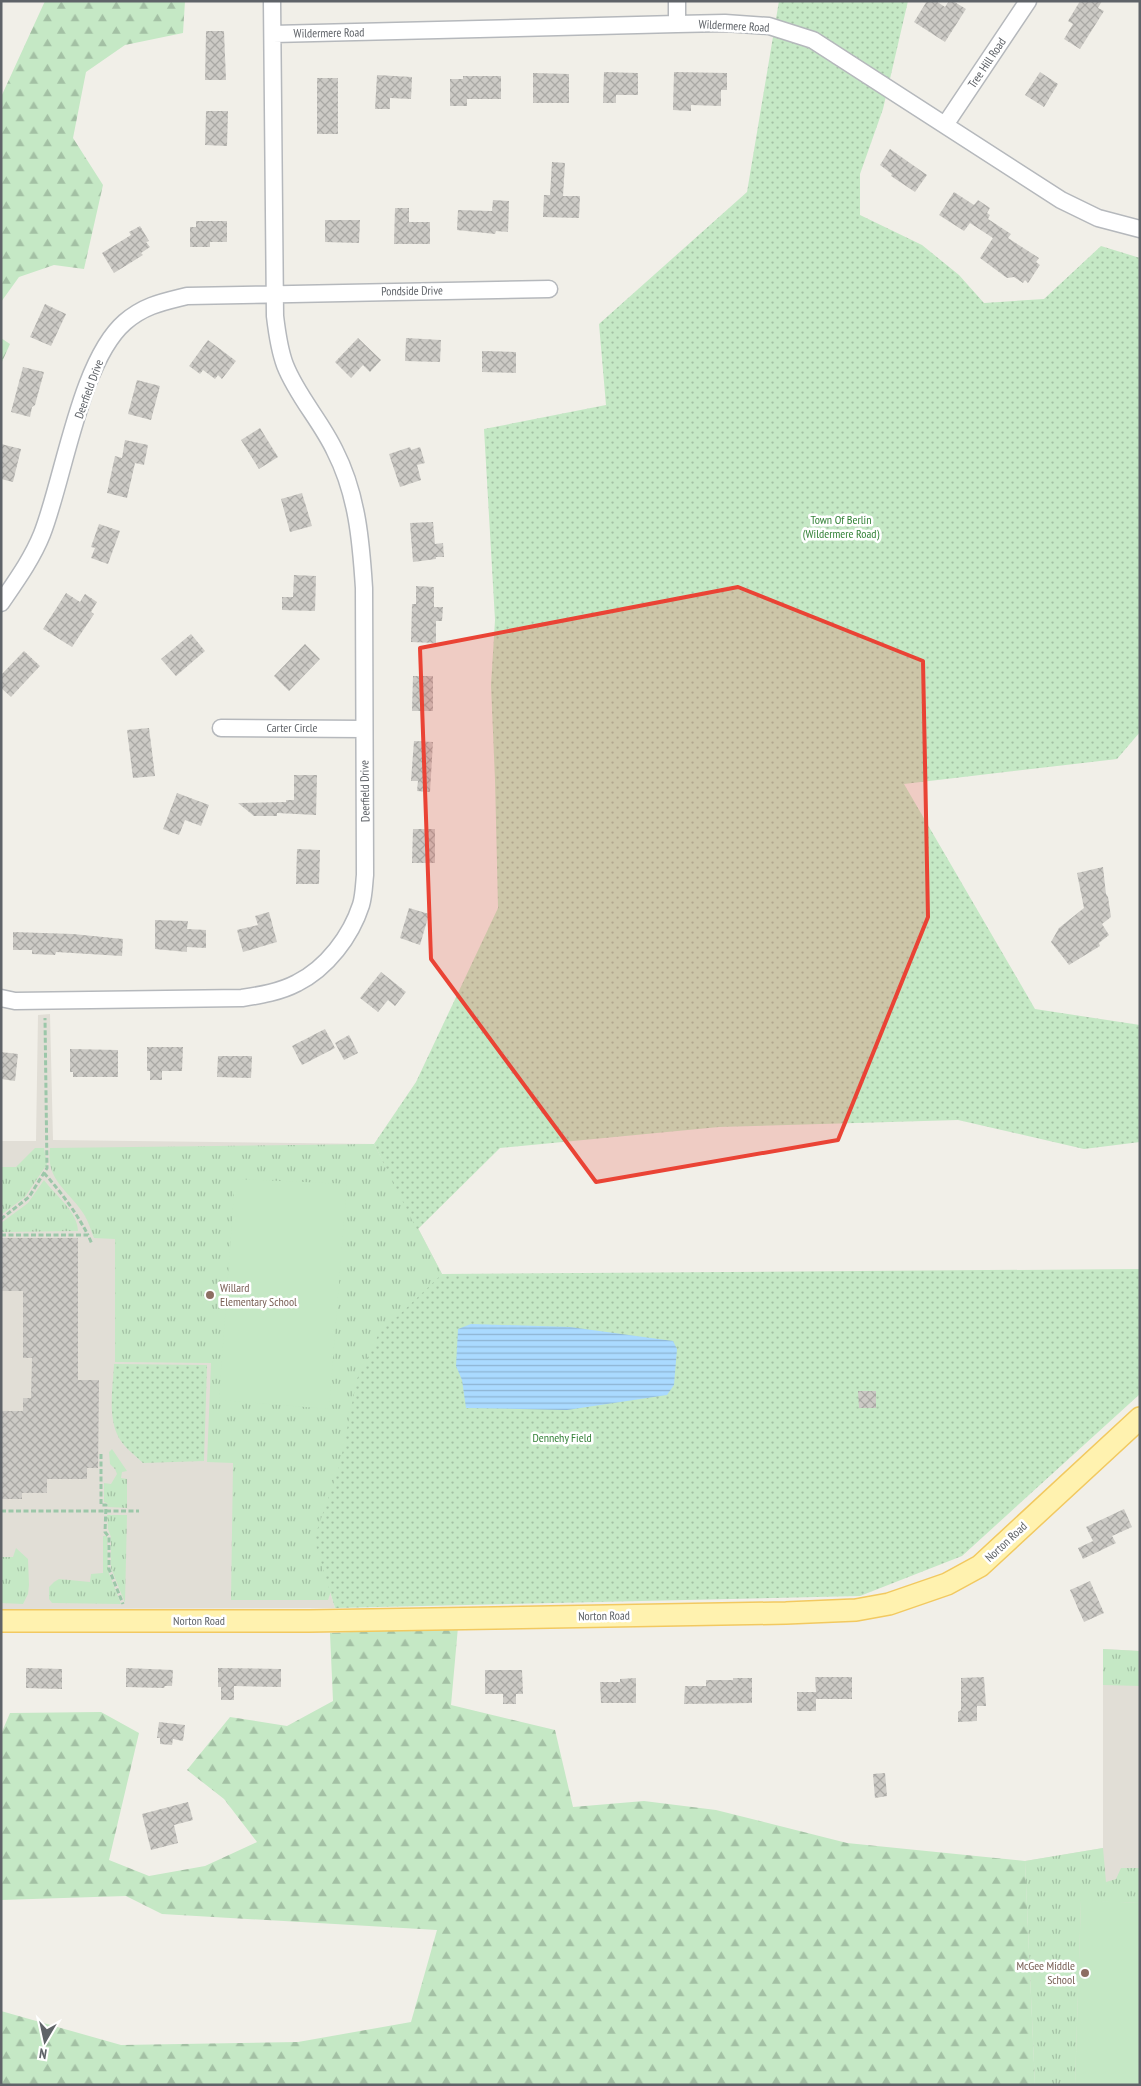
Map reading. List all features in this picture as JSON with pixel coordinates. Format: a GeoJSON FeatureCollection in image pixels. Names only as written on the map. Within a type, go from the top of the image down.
{"type":"FeatureCollection","features":[{"type":"Feature","properties":{"kind":"main road","name":"Norton Road"},"geometry":{"type":"LineString","coordinates":[[1,1621],[349,1620],[786,1613],[856,1610],[889,1604],[947,1584],[980,1566],[1140,1418]]}},
{"type":"Feature","properties":{"kind":"street","name":"Deerfield Drive"},"geometry":{"type":"LineString","coordinates":[[1,998],[14,1001],[242,998],[271,993],[298,983],[320,967],[339,946],[353,926],[361,903],[366,875],[364,588],[362,550],[357,513],[348,482],[335,450],[295,385],[278,342],[275,294],[272,1]]}},
{"type":"Feature","properties":{"kind":"street"},"geometry":{"type":"LineString","coordinates":[[677,1],[678,24]]}},
{"type":"Feature","properties":{"kind":"street","name":"Tree Hill Road"},"geometry":{"type":"LineString","coordinates":[[945,125],[1028,1]]}},
{"type":"Feature","properties":{"kind":"street","name":"Wildermere Road"},"geometry":{"type":"LineString","coordinates":[[273,34],[725,23],[769,26],[813,40],[1060,200],[1098,218],[1140,230]]}},
{"type":"Feature","properties":{"kind":"street","name":"Pondside Drive"},"geometry":{"type":"LineString","coordinates":[[275,294],[549,289]]}},
{"type":"Feature","properties":{"kind":"street","name":"Deerfield Drive"},"geometry":{"type":"LineString","coordinates":[[1,603],[23,571],[42,534],[88,386],[105,347],[124,323],[151,305],[188,296],[275,294]]}},
{"type":"Feature","properties":{"kind":"street","name":"Carter Circle"},"geometry":{"type":"LineString","coordinates":[[221,728],[364,729]]}},
{"type":"Feature","properties":{"kind":"path"},"geometry":{"type":"LineString","coordinates":[[1,1219],[29,1197],[48,1163],[45,1108],[45,1018]]}},
{"type":"Feature","properties":{"kind":"path"},"geometry":{"type":"LineString","coordinates":[[44,1173],[65,1198],[92,1244]]}},
{"type":"Feature","properties":{"kind":"path"},"geometry":{"type":"LineString","coordinates":[[1,1236],[88,1235]]}},
{"type":"Feature","properties":{"kind":"path"},"geometry":{"type":"LineString","coordinates":[[101,1454],[101,1505],[106,1505],[105,1532],[109,1537],[109,1569],[123,1605]]}},
{"type":"Feature","properties":{"kind":"path"},"geometry":{"type":"LineString","coordinates":[[1,1512],[139,1511]]}},
{"type":"Feature","properties":{"kind":"highlighted area"},"geometry":{"type":"Polygon","coordinates":[[[738,587],[923,661],[928,917],[838,1140],[596,1182],[431,959],[420,648],[738,587]]]}},
{"type":"Feature","properties":{"kind":"shaded area","name":"Willard Elementary School"},"geometry":{"type":"Polygon","coordinates":[[[50,1014],[53,1140],[374,1144],[442,1274],[314,1539],[335,1608],[1,1609],[1,1141],[36,1141],[38,1015],[50,1014]]]}},
{"type":"Feature","properties":{"kind":"shaded area","name":"McGee Middle School"},"geometry":{"type":"Polygon","coordinates":[[[1103,1649],[1140,1651],[1140,2085],[1035,2085],[1025,1861],[1103,1848],[1103,1649]]]}},
{"type":"Feature","properties":{"kind":"green space"},"geometry":{"type":"Polygon","coordinates":[[[45,1],[185,1],[183,33],[125,45],[86,72],[73,138],[103,185],[84,269],[54,265],[19,277],[1,302],[1,97],[45,1]]]}},
{"type":"Feature","properties":{"kind":"green space","name":"Town Of Berlin (Wildermere Road)"},"geometry":{"type":"Polygon","coordinates":[[[779,1],[908,1],[883,109],[860,174],[860,215],[922,245],[959,275],[984,303],[1044,299],[1101,246],[1140,258],[1140,732],[1117,759],[904,784],[1035,1009],[1140,1025],[1140,1142],[1084,1149],[958,1120],[719,1127],[500,1148],[417,1230],[374,1144],[416,1082],[498,908],[491,685],[495,620],[484,429],[606,405],[599,324],[747,192],[779,1]]]}},
{"type":"Feature","properties":{"kind":"green space"},"geometry":{"type":"Polygon","coordinates":[[[1,338],[10,344],[1,364],[1,338]]]}},
{"type":"Feature","properties":{"kind":"green space"},"geometry":{"type":"Polygon","coordinates":[[[374,1144],[442,1274],[328,1600],[231,1600],[233,1463],[207,1462],[211,1363],[115,1362],[115,1239],[94,1238],[85,1216],[55,1178],[49,1159],[50,1148],[374,1144]]]}},
{"type":"Feature","properties":{"kind":"green space"},"geometry":{"type":"Polygon","coordinates":[[[35,1148],[44,1148],[47,1164],[25,1197],[1,1215],[1,1167],[16,1167],[35,1148]]]}},
{"type":"Feature","properties":{"kind":"green space"},"geometry":{"type":"Polygon","coordinates":[[[235,1179],[347,1184],[329,1409],[219,1400],[235,1179]]]}},
{"type":"Feature","properties":{"kind":"green space"},"geometry":{"type":"Polygon","coordinates":[[[44,1180],[70,1210],[77,1224],[78,1231],[1,1232],[1,1223],[28,1203],[44,1180]]]}},
{"type":"Feature","properties":{"kind":"green space","name":"Dennehy Field"},"geometry":{"type":"Polygon","coordinates":[[[1140,1269],[1140,1394],[962,1556],[860,1596],[335,1608],[314,1539],[340,1464],[357,1379],[382,1327],[397,1317],[442,1274],[1140,1269]]]}},
{"type":"Feature","properties":{"kind":"green space"},"geometry":{"type":"Polygon","coordinates":[[[114,1364],[207,1365],[204,1461],[143,1463],[125,1446],[114,1426],[112,1399],[114,1364]]]}},
{"type":"Feature","properties":{"kind":"green space"},"geometry":{"type":"Polygon","coordinates":[[[112,1449],[127,1471],[122,1472],[121,1478],[127,1479],[127,1508],[108,1507],[107,1503],[104,1502],[104,1483],[111,1484],[117,1474],[110,1464],[109,1452],[112,1449]]]}},
{"type":"Feature","properties":{"kind":"green space"},"geometry":{"type":"Polygon","coordinates":[[[107,1515],[127,1515],[125,1603],[111,1568],[111,1537],[108,1529],[107,1515]]]}},
{"type":"Feature","properties":{"kind":"green space"},"geometry":{"type":"Polygon","coordinates":[[[103,1536],[107,1536],[108,1571],[121,1604],[52,1603],[49,1599],[49,1587],[59,1579],[90,1582],[91,1574],[103,1573],[103,1536]]]}},
{"type":"Feature","properties":{"kind":"green space"},"geometry":{"type":"Polygon","coordinates":[[[16,1548],[28,1559],[28,1594],[23,1604],[1,1603],[1,1557],[13,1557],[16,1548]]]}},
{"type":"Feature","properties":{"kind":"green space"},"geometry":{"type":"Polygon","coordinates":[[[458,1627],[451,1705],[555,1730],[573,1807],[644,1801],[716,1810],[847,1843],[1025,1861],[1035,2085],[1,2085],[1,2011],[121,2045],[298,2042],[411,2022],[437,1930],[162,1914],[126,1896],[1,1900],[1,1734],[10,1713],[101,1712],[139,1733],[109,1860],[149,1876],[205,1866],[257,1842],[224,1799],[187,1770],[230,1717],[287,1726],[333,1701],[330,1633],[458,1627]]]}},
{"type":"Feature","properties":{"kind":"green space"},"geometry":{"type":"Polygon","coordinates":[[[1103,1649],[1140,1651],[1140,1686],[1103,1685],[1103,1649]]]}},
{"type":"Feature","properties":{"kind":"green space"},"geometry":{"type":"Polygon","coordinates":[[[1103,1848],[1106,1882],[1116,1879],[1121,1868],[1140,1868],[1140,1903],[1081,1901],[1075,2085],[1035,2085],[1025,1861],[1103,1848]]]}},
{"type":"Feature","properties":{"kind":"green space"},"geometry":{"type":"Polygon","coordinates":[[[1081,1900],[1140,1903],[1140,2085],[1075,2085],[1081,1900]]]}},
{"type":"Feature","properties":{"kind":"water"},"geometry":{"type":"Polygon","coordinates":[[[471,1324],[570,1327],[673,1341],[677,1349],[674,1385],[667,1395],[567,1410],[466,1408],[462,1380],[456,1366],[458,1329],[471,1324]]]}},
{"type":"Feature","properties":{"kind":"building"},"geometry":{"type":"Polygon","coordinates":[[[927,1],[936,1],[945,7],[949,1],[953,1],[966,9],[945,42],[914,22],[927,1]]]}},
{"type":"Feature","properties":{"kind":"building"},"geometry":{"type":"Polygon","coordinates":[[[1080,1],[1102,1],[1098,8],[1104,11],[1080,49],[1064,39],[1073,24],[1068,21],[1080,1]]]}},
{"type":"Feature","properties":{"kind":"building"},"geometry":{"type":"Polygon","coordinates":[[[206,31],[224,31],[226,80],[205,80],[206,31]]]}},
{"type":"Feature","properties":{"kind":"building"},"geometry":{"type":"Polygon","coordinates":[[[604,72],[638,73],[638,95],[616,95],[616,103],[603,103],[604,72]]]}},
{"type":"Feature","properties":{"kind":"building"},"geometry":{"type":"Polygon","coordinates":[[[674,72],[727,73],[727,90],[721,90],[721,106],[691,105],[691,111],[673,110],[674,72]]]}},
{"type":"Feature","properties":{"kind":"building"},"geometry":{"type":"Polygon","coordinates":[[[1040,72],[1058,84],[1044,107],[1025,95],[1040,72]]]}},
{"type":"Feature","properties":{"kind":"building"},"geometry":{"type":"Polygon","coordinates":[[[533,73],[569,74],[569,103],[533,103],[533,73]]]}},
{"type":"Feature","properties":{"kind":"building"},"geometry":{"type":"Polygon","coordinates":[[[377,75],[412,77],[411,99],[390,98],[390,109],[375,109],[377,75]]]}},
{"type":"Feature","properties":{"kind":"building"},"geometry":{"type":"Polygon","coordinates":[[[463,76],[501,76],[501,99],[467,99],[467,106],[450,106],[450,79],[463,79],[463,76]]]}},
{"type":"Feature","properties":{"kind":"building"},"geometry":{"type":"Polygon","coordinates":[[[317,78],[338,78],[338,134],[317,134],[317,78]]]}},
{"type":"Feature","properties":{"kind":"building"},"geometry":{"type":"Polygon","coordinates":[[[206,111],[228,111],[227,146],[205,145],[206,111]]]}},
{"type":"Feature","properties":{"kind":"building"},"geometry":{"type":"Polygon","coordinates":[[[890,149],[927,175],[915,192],[891,176],[892,174],[880,165],[890,149]]]}},
{"type":"Feature","properties":{"kind":"building"},"geometry":{"type":"Polygon","coordinates":[[[552,162],[565,163],[563,196],[580,196],[579,218],[543,217],[544,195],[550,195],[552,162]]]}},
{"type":"Feature","properties":{"kind":"building"},"geometry":{"type":"Polygon","coordinates":[[[954,192],[974,205],[978,200],[990,208],[987,213],[990,215],[988,219],[1011,234],[1008,238],[1039,258],[1036,262],[1040,265],[1028,283],[1025,280],[1023,283],[1014,277],[1007,278],[980,258],[993,238],[970,223],[964,231],[939,215],[954,192]]]}},
{"type":"Feature","properties":{"kind":"building"},"geometry":{"type":"Polygon","coordinates":[[[493,200],[509,201],[508,232],[496,231],[495,234],[457,230],[458,210],[492,211],[493,200]]]}},
{"type":"Feature","properties":{"kind":"building"},"geometry":{"type":"Polygon","coordinates":[[[395,208],[409,208],[409,222],[430,222],[430,244],[394,244],[395,208]]]}},
{"type":"Feature","properties":{"kind":"building"},"geometry":{"type":"Polygon","coordinates":[[[325,220],[360,220],[359,243],[325,242],[325,220]]]}},
{"type":"Feature","properties":{"kind":"building"},"geometry":{"type":"Polygon","coordinates":[[[196,221],[227,221],[227,242],[210,242],[210,247],[190,247],[190,227],[196,227],[196,221]]]}},
{"type":"Feature","properties":{"kind":"building"},"geometry":{"type":"Polygon","coordinates":[[[140,226],[149,241],[146,242],[150,247],[141,253],[143,255],[114,273],[102,253],[131,235],[129,232],[140,226]]]}},
{"type":"Feature","properties":{"kind":"building"},"geometry":{"type":"Polygon","coordinates":[[[45,304],[66,314],[51,346],[30,337],[45,304]]]}},
{"type":"Feature","properties":{"kind":"building"},"geometry":{"type":"Polygon","coordinates":[[[358,338],[381,360],[370,372],[363,365],[351,378],[335,362],[358,338]]]}},
{"type":"Feature","properties":{"kind":"building"},"geometry":{"type":"Polygon","coordinates":[[[406,338],[441,340],[440,362],[405,361],[406,338]]]}},
{"type":"Feature","properties":{"kind":"building"},"geometry":{"type":"Polygon","coordinates":[[[208,340],[236,361],[222,379],[218,375],[215,379],[203,370],[200,374],[189,366],[208,340]]]}},
{"type":"Feature","properties":{"kind":"building"},"geometry":{"type":"Polygon","coordinates":[[[482,351],[516,352],[516,373],[482,372],[482,351]]]}},
{"type":"Feature","properties":{"kind":"building"},"geometry":{"type":"Polygon","coordinates":[[[23,367],[44,372],[30,417],[11,412],[23,367]]]}},
{"type":"Feature","properties":{"kind":"building"},"geometry":{"type":"Polygon","coordinates":[[[137,380],[160,386],[151,420],[128,414],[137,380]]]}},
{"type":"Feature","properties":{"kind":"building"},"geometry":{"type":"Polygon","coordinates":[[[260,428],[278,457],[259,469],[241,440],[260,428]]]}},
{"type":"Feature","properties":{"kind":"building"},"geometry":{"type":"Polygon","coordinates":[[[125,440],[148,445],[144,465],[135,463],[127,498],[107,493],[115,456],[122,458],[125,440]]]}},
{"type":"Feature","properties":{"kind":"building"},"geometry":{"type":"Polygon","coordinates":[[[1,444],[21,449],[13,482],[1,479],[1,444]]]}},
{"type":"Feature","properties":{"kind":"building"},"geometry":{"type":"Polygon","coordinates":[[[410,447],[411,450],[420,447],[425,463],[417,465],[421,480],[400,487],[389,454],[410,447]]]}},
{"type":"Feature","properties":{"kind":"building"},"geometry":{"type":"Polygon","coordinates":[[[302,493],[312,526],[290,532],[281,499],[302,493]]]}},
{"type":"Feature","properties":{"kind":"building"},"geometry":{"type":"Polygon","coordinates":[[[433,522],[435,544],[443,543],[444,557],[413,562],[410,523],[433,522]]]}},
{"type":"Feature","properties":{"kind":"building"},"geometry":{"type":"Polygon","coordinates":[[[99,524],[120,531],[108,564],[91,558],[95,548],[91,547],[99,524]]]}},
{"type":"Feature","properties":{"kind":"building"},"geometry":{"type":"Polygon","coordinates":[[[294,575],[316,576],[315,611],[282,610],[282,597],[293,597],[294,575]]]}},
{"type":"Feature","properties":{"kind":"building"},"geometry":{"type":"Polygon","coordinates":[[[416,586],[434,587],[434,607],[443,607],[442,621],[436,621],[436,643],[411,642],[412,604],[416,604],[416,586]]]}},
{"type":"Feature","properties":{"kind":"building"},"geometry":{"type":"Polygon","coordinates":[[[66,593],[80,602],[85,594],[97,602],[91,612],[94,614],[72,647],[43,629],[66,593]]]}},
{"type":"Feature","properties":{"kind":"building"},"geometry":{"type":"Polygon","coordinates":[[[191,634],[205,651],[176,676],[161,659],[191,634]]]}},
{"type":"Feature","properties":{"kind":"building"},"geometry":{"type":"Polygon","coordinates":[[[305,644],[320,659],[289,691],[274,676],[305,644]]]}},
{"type":"Feature","properties":{"kind":"building"},"geometry":{"type":"Polygon","coordinates":[[[24,651],[40,666],[11,697],[1,688],[1,675],[24,651]]]}},
{"type":"Feature","properties":{"kind":"building"},"geometry":{"type":"Polygon","coordinates":[[[413,676],[433,676],[433,711],[412,711],[413,676]]]}},
{"type":"Feature","properties":{"kind":"building"},"geometry":{"type":"Polygon","coordinates":[[[149,728],[155,776],[133,778],[127,730],[149,728]]]}},
{"type":"Feature","properties":{"kind":"building"},"geometry":{"type":"Polygon","coordinates":[[[414,741],[433,742],[430,792],[417,791],[418,781],[411,781],[414,741]]]}},
{"type":"Feature","properties":{"kind":"building"},"geometry":{"type":"Polygon","coordinates":[[[294,775],[317,775],[316,815],[277,813],[277,816],[254,816],[238,803],[286,802],[286,800],[294,800],[294,775]]]}},
{"type":"Feature","properties":{"kind":"building"},"geometry":{"type":"Polygon","coordinates":[[[177,793],[209,805],[201,826],[185,820],[179,835],[163,829],[177,793]]]}},
{"type":"Feature","properties":{"kind":"building"},"geometry":{"type":"Polygon","coordinates":[[[413,829],[435,829],[435,863],[412,863],[413,829]]]}},
{"type":"Feature","properties":{"kind":"building"},"geometry":{"type":"Polygon","coordinates":[[[297,849],[320,850],[319,884],[296,884],[297,849]]]}},
{"type":"Feature","properties":{"kind":"building"},"geometry":{"type":"Polygon","coordinates":[[[1103,867],[1111,917],[1102,924],[1109,935],[1099,943],[1100,946],[1069,965],[1051,942],[1059,928],[1084,908],[1077,873],[1103,867]]]}},
{"type":"Feature","properties":{"kind":"building"},"geometry":{"type":"Polygon","coordinates":[[[409,908],[429,914],[420,945],[400,938],[409,908]]]}},
{"type":"Feature","properties":{"kind":"building"},"geometry":{"type":"Polygon","coordinates":[[[269,912],[277,942],[243,952],[237,930],[258,925],[255,916],[269,912]]]}},
{"type":"Feature","properties":{"kind":"building"},"geometry":{"type":"Polygon","coordinates":[[[155,920],[188,921],[187,929],[206,930],[206,948],[187,947],[187,952],[155,949],[155,920]]]}},
{"type":"Feature","properties":{"kind":"building"},"geometry":{"type":"Polygon","coordinates":[[[13,932],[73,934],[123,939],[122,956],[56,952],[55,955],[32,954],[32,950],[13,950],[13,932]]]}},
{"type":"Feature","properties":{"kind":"building"},"geometry":{"type":"Polygon","coordinates":[[[381,972],[406,992],[395,1006],[388,1000],[378,1012],[360,998],[381,972]]]}},
{"type":"Feature","properties":{"kind":"building"},"geometry":{"type":"Polygon","coordinates":[[[325,1029],[335,1048],[302,1065],[292,1046],[325,1029]]]}},
{"type":"Feature","properties":{"kind":"building"},"geometry":{"type":"Polygon","coordinates":[[[349,1035],[358,1053],[344,1060],[335,1043],[349,1035]]]}},
{"type":"Feature","properties":{"kind":"building"},"geometry":{"type":"Polygon","coordinates":[[[147,1047],[183,1047],[182,1071],[162,1071],[162,1080],[150,1080],[150,1071],[147,1071],[147,1047]]]}},
{"type":"Feature","properties":{"kind":"building"},"geometry":{"type":"Polygon","coordinates":[[[70,1049],[118,1050],[118,1077],[73,1077],[73,1072],[70,1072],[70,1049]]]}},
{"type":"Feature","properties":{"kind":"building"},"geometry":{"type":"Polygon","coordinates":[[[1,1052],[18,1054],[15,1081],[1,1079],[1,1052]]]}},
{"type":"Feature","properties":{"kind":"building"},"geometry":{"type":"Polygon","coordinates":[[[218,1056],[252,1056],[251,1078],[217,1077],[218,1056]]]}},
{"type":"Feature","properties":{"kind":"building"},"geometry":{"type":"Polygon","coordinates":[[[1,1238],[78,1238],[78,1380],[99,1380],[98,1468],[87,1468],[87,1479],[47,1479],[47,1493],[22,1493],[22,1499],[1,1499],[1,1411],[23,1411],[23,1398],[31,1398],[32,1358],[23,1358],[23,1291],[1,1291],[1,1238]]]}},
{"type":"Feature","properties":{"kind":"building"},"geometry":{"type":"Polygon","coordinates":[[[858,1391],[876,1391],[876,1408],[859,1408],[858,1391]]]}},
{"type":"Feature","properties":{"kind":"building"},"geometry":{"type":"Polygon","coordinates":[[[1124,1509],[1132,1527],[1112,1536],[1116,1543],[1083,1559],[1078,1548],[1093,1541],[1086,1527],[1124,1509]]]}},
{"type":"Feature","properties":{"kind":"building"},"geometry":{"type":"Polygon","coordinates":[[[1090,1581],[1104,1613],[1084,1622],[1070,1590],[1090,1581]]]}},
{"type":"Feature","properties":{"kind":"building"},"geometry":{"type":"Polygon","coordinates":[[[26,1668],[62,1669],[62,1689],[26,1688],[26,1668]]]}},
{"type":"Feature","properties":{"kind":"building"},"geometry":{"type":"Polygon","coordinates":[[[126,1668],[173,1670],[172,1686],[165,1686],[164,1688],[126,1687],[126,1668]]]}},
{"type":"Feature","properties":{"kind":"building"},"geometry":{"type":"Polygon","coordinates":[[[218,1668],[281,1669],[281,1687],[234,1686],[234,1700],[221,1700],[221,1687],[218,1687],[218,1668]]]}},
{"type":"Feature","properties":{"kind":"building"},"geometry":{"type":"Polygon","coordinates":[[[485,1670],[522,1670],[523,1694],[516,1694],[516,1704],[503,1704],[503,1694],[485,1694],[485,1670]]]}},
{"type":"Feature","properties":{"kind":"building"},"geometry":{"type":"Polygon","coordinates":[[[815,1677],[852,1677],[852,1699],[816,1699],[816,1711],[797,1711],[797,1692],[816,1692],[815,1677]]]}},
{"type":"Feature","properties":{"kind":"building"},"geometry":{"type":"Polygon","coordinates":[[[984,1677],[986,1706],[977,1706],[977,1721],[958,1722],[958,1712],[961,1710],[961,1678],[984,1677]]]}},
{"type":"Feature","properties":{"kind":"building"},"geometry":{"type":"Polygon","coordinates":[[[636,1678],[636,1703],[601,1703],[600,1682],[620,1682],[620,1679],[636,1678]]]}},
{"type":"Feature","properties":{"kind":"building"},"geometry":{"type":"Polygon","coordinates":[[[733,1678],[752,1678],[752,1703],[684,1704],[685,1686],[706,1686],[706,1680],[733,1680],[733,1678]]]}},
{"type":"Feature","properties":{"kind":"building"},"geometry":{"type":"Polygon","coordinates":[[[159,1722],[185,1725],[183,1741],[173,1739],[172,1745],[160,1744],[160,1738],[157,1738],[159,1722]]]}},
{"type":"Feature","properties":{"kind":"building"},"geometry":{"type":"Polygon","coordinates":[[[885,1773],[887,1796],[875,1798],[873,1774],[885,1773]]]}},
{"type":"Feature","properties":{"kind":"building"},"geometry":{"type":"Polygon","coordinates":[[[188,1802],[193,1820],[174,1825],[178,1843],[151,1850],[142,1814],[188,1802]]]}},
{"type":"Feature","properties":{"kind":"place","name":"Willard Elementary School"},"geometry":{"type":"Point","coordinates":[210,1295]}},
{"type":"Feature","properties":{"kind":"place","name":"McGee Middle School"},"geometry":{"type":"Point","coordinates":[1085,1973]}}]}
